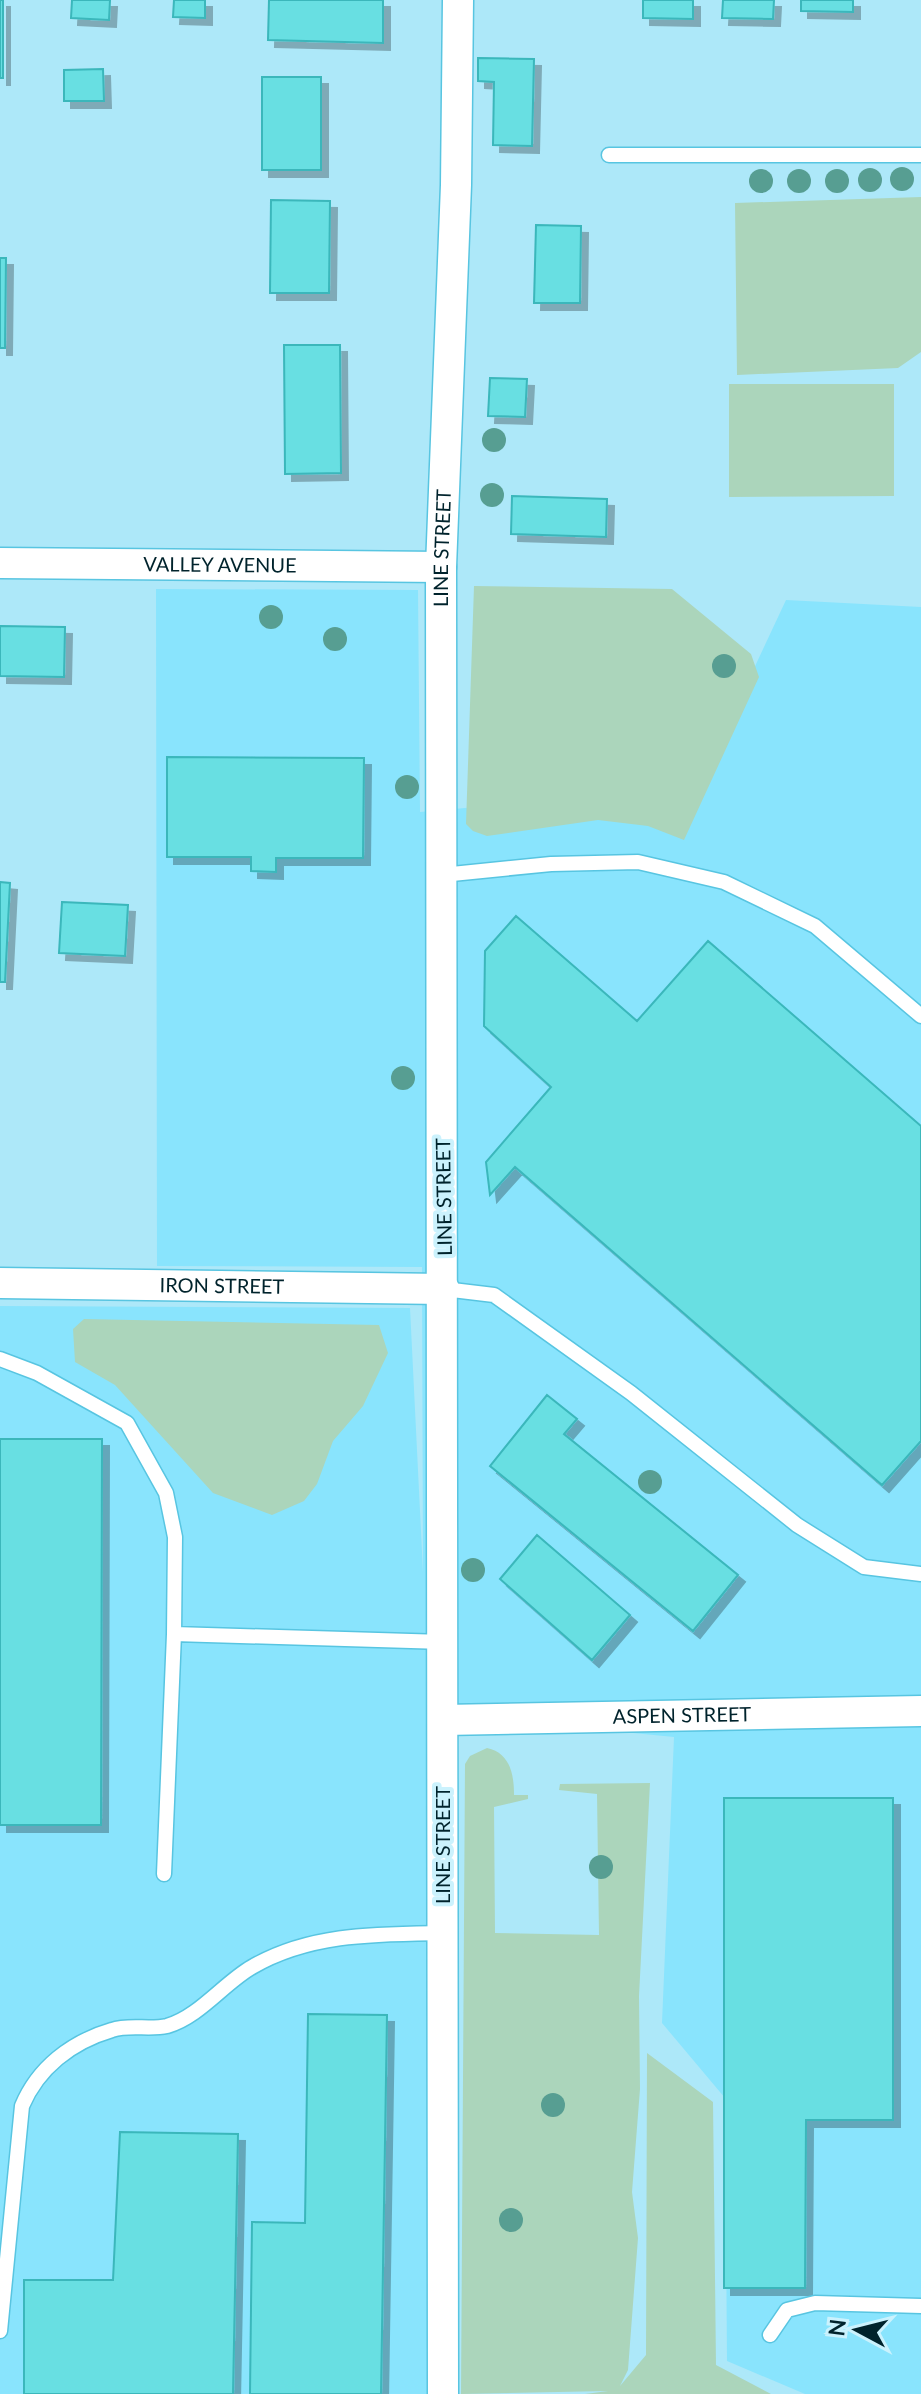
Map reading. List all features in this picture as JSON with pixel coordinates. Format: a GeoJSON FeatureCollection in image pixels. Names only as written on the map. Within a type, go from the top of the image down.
{"type":"FeatureCollection","features":[{"type":"Feature","properties":{"kind":"street","name":"LINE STREET"},"geometry":{"type":"LineString","coordinates":[[443,2394],[441,567],[456,185],[458,0]]}},
{"type":"Feature","properties":{"kind":"street","name":"VALLEY AVENUE"},"geometry":{"type":"LineString","coordinates":[[0,563],[441,567]]}},
{"type":"Feature","properties":{"kind":"street","name":"IRON STREET"},"geometry":{"type":"LineString","coordinates":[[0,1283],[444,1289]]}},
{"type":"Feature","properties":{"kind":"street","name":"ASPEN STREET"},"geometry":{"type":"LineString","coordinates":[[444,1720],[921,1711]]}},
{"type":"Feature","properties":{"kind":"lane"},"geometry":{"type":"LineString","coordinates":[[609,155],[921,155]]}},
{"type":"Feature","properties":{"kind":"lane"},"geometry":{"type":"LineString","coordinates":[[442,875],[551,864],[638,862],[724,882],[815,926],[921,1016]]}},
{"type":"Feature","properties":{"kind":"lane"},"geometry":{"type":"LineString","coordinates":[[444,1289],[494,1295],[631,1393],[797,1525],[864,1567],[921,1574]]}},
{"type":"Feature","properties":{"kind":"lane"},"geometry":{"type":"LineString","coordinates":[[0,1359],[37,1373],[127,1423],[166,1493],[175,1537],[164,1874]]}},
{"type":"Feature","properties":{"kind":"lane"},"geometry":{"type":"LineString","coordinates":[[174,1634],[444,1642]]}},
{"type":"Feature","properties":{"kind":"lane"},"geometry":{"type":"LineString","coordinates":[[0,2331],[22,2106],[32,2082],[58,2056],[113,2029],[168,2026],[253,1966],[318,1941],[374,1934],[443,1933]]}},
{"type":"Feature","properties":{"kind":"lane"},"geometry":{"type":"LineString","coordinates":[[770,2335],[787,2310],[815,2303],[921,2306]]}},
{"type":"Feature","properties":{"kind":"shaded area"},"geometry":{"type":"Polygon","coordinates":[[[156,589],[418,590],[420,812],[625,794],[685,816],[786,600],[921,607],[921,2394],[805,2394],[727,2361],[725,2098],[662,2023],[674,1737],[429,1713],[459,2394],[0,2394],[0,1306],[410,1308],[423,1572],[422,1267],[157,1266],[156,589]]]}},
{"type":"Feature","properties":{"kind":"green space"},"geometry":{"type":"Polygon","coordinates":[[[921,197],[921,352],[898,368],[737,375],[735,203],[921,197]]]}},
{"type":"Feature","properties":{"kind":"green space"},"geometry":{"type":"Polygon","coordinates":[[[729,384],[894,384],[894,496],[729,497],[729,384]]]}},
{"type":"Feature","properties":{"kind":"green space"},"geometry":{"type":"Polygon","coordinates":[[[474,586],[672,589],[751,654],[759,677],[684,840],[648,826],[598,820],[487,836],[473,831],[466,824],[474,586]]]}},
{"type":"Feature","properties":{"kind":"green space"},"geometry":{"type":"Polygon","coordinates":[[[84,1319],[379,1325],[388,1353],[363,1406],[333,1441],[317,1484],[304,1501],[272,1515],[213,1493],[115,1385],[75,1362],[73,1329],[84,1319]]]}},
{"type":"Feature","properties":{"kind":"green space"},"geometry":{"type":"Polygon","coordinates":[[[487,1748],[501,1754],[506,1760],[514,1795],[528,1795],[528,1799],[494,1807],[495,1933],[599,1935],[597,1794],[559,1790],[560,1784],[650,1783],[639,1996],[640,2089],[632,2192],[638,2238],[628,2370],[620,2386],[646,2355],[647,2053],[713,2102],[716,2365],[771,2394],[585,2394],[608,2391],[461,2394],[465,1764],[470,1756],[487,1748]]]}},
{"type":"Feature","properties":{"kind":"building"},"geometry":{"type":"Polygon","coordinates":[[[0,0],[3,0],[3,78],[0,78],[0,0]]]}},
{"type":"Feature","properties":{"kind":"building"},"geometry":{"type":"Polygon","coordinates":[[[72,0],[110,0],[109,20],[71,18],[72,0]]]}},
{"type":"Feature","properties":{"kind":"building"},"geometry":{"type":"Polygon","coordinates":[[[174,0],[205,0],[205,18],[173,17],[174,0]]]}},
{"type":"Feature","properties":{"kind":"building"},"geometry":{"type":"Polygon","coordinates":[[[269,0],[383,0],[383,43],[268,40],[269,0]]]}},
{"type":"Feature","properties":{"kind":"building"},"geometry":{"type":"Polygon","coordinates":[[[643,0],[693,0],[693,19],[643,18],[643,0]]]}},
{"type":"Feature","properties":{"kind":"building"},"geometry":{"type":"Polygon","coordinates":[[[723,0],[774,0],[773,19],[722,18],[723,0]]]}},
{"type":"Feature","properties":{"kind":"building"},"geometry":{"type":"Polygon","coordinates":[[[801,0],[853,0],[853,12],[801,11],[801,0]]]}},
{"type":"Feature","properties":{"kind":"building"},"geometry":{"type":"Polygon","coordinates":[[[478,58],[534,59],[532,146],[493,145],[494,82],[478,81],[478,58]]]}},
{"type":"Feature","properties":{"kind":"building"},"geometry":{"type":"Polygon","coordinates":[[[103,69],[104,101],[64,101],[64,70],[103,69]]]}},
{"type":"Feature","properties":{"kind":"building"},"geometry":{"type":"Polygon","coordinates":[[[262,77],[321,77],[321,170],[262,170],[262,77]]]}},
{"type":"Feature","properties":{"kind":"building"},"geometry":{"type":"Polygon","coordinates":[[[271,200],[330,201],[329,293],[270,293],[271,200]]]}},
{"type":"Feature","properties":{"kind":"building"},"geometry":{"type":"Polygon","coordinates":[[[536,225],[581,226],[580,303],[534,303],[536,225]]]}},
{"type":"Feature","properties":{"kind":"building"},"geometry":{"type":"Polygon","coordinates":[[[0,258],[6,258],[5,348],[0,348],[0,258]]]}},
{"type":"Feature","properties":{"kind":"building"},"geometry":{"type":"Polygon","coordinates":[[[284,345],[340,345],[341,473],[285,474],[284,345]]]}},
{"type":"Feature","properties":{"kind":"building"},"geometry":{"type":"Polygon","coordinates":[[[490,378],[527,379],[525,417],[488,416],[490,378]]]}},
{"type":"Feature","properties":{"kind":"building"},"geometry":{"type":"Polygon","coordinates":[[[512,496],[607,499],[606,537],[511,534],[512,496]]]}},
{"type":"Feature","properties":{"kind":"building"},"geometry":{"type":"Polygon","coordinates":[[[0,626],[65,627],[64,677],[0,676],[0,626]]]}},
{"type":"Feature","properties":{"kind":"building"},"geometry":{"type":"Polygon","coordinates":[[[167,757],[364,758],[363,858],[276,858],[276,872],[251,871],[251,857],[167,857],[167,757]]]}},
{"type":"Feature","properties":{"kind":"building"},"geometry":{"type":"Polygon","coordinates":[[[0,882],[10,883],[5,982],[0,982],[0,882]]]}},
{"type":"Feature","properties":{"kind":"building"},"geometry":{"type":"Polygon","coordinates":[[[62,902],[128,905],[125,956],[59,953],[62,902]]]}},
{"type":"Feature","properties":{"kind":"building"},"geometry":{"type":"Polygon","coordinates":[[[516,916],[637,1021],[708,941],[921,1126],[921,1441],[882,1485],[515,1167],[490,1195],[486,1162],[551,1087],[484,1026],[485,951],[516,916]]]}},
{"type":"Feature","properties":{"kind":"building"},"geometry":{"type":"Polygon","coordinates":[[[547,1395],[577,1419],[564,1434],[738,1575],[693,1631],[490,1466],[547,1395]]]}},
{"type":"Feature","properties":{"kind":"building"},"geometry":{"type":"Polygon","coordinates":[[[0,1439],[102,1439],[101,1825],[0,1825],[0,1439]]]}},
{"type":"Feature","properties":{"kind":"building"},"geometry":{"type":"Polygon","coordinates":[[[537,1535],[630,1615],[592,1660],[500,1579],[537,1535]]]}},
{"type":"Feature","properties":{"kind":"building"},"geometry":{"type":"Polygon","coordinates":[[[724,1798],[893,1798],[893,2120],[806,2120],[805,2288],[724,2288],[724,1798]]]}},
{"type":"Feature","properties":{"kind":"building"},"geometry":{"type":"Polygon","coordinates":[[[308,2014],[387,2015],[381,2394],[250,2394],[252,2222],[305,2223],[308,2014]]]}},
{"type":"Feature","properties":{"kind":"building"},"geometry":{"type":"Polygon","coordinates":[[[120,2132],[238,2134],[233,2394],[24,2394],[24,2280],[113,2280],[120,2132]]]}}]}
